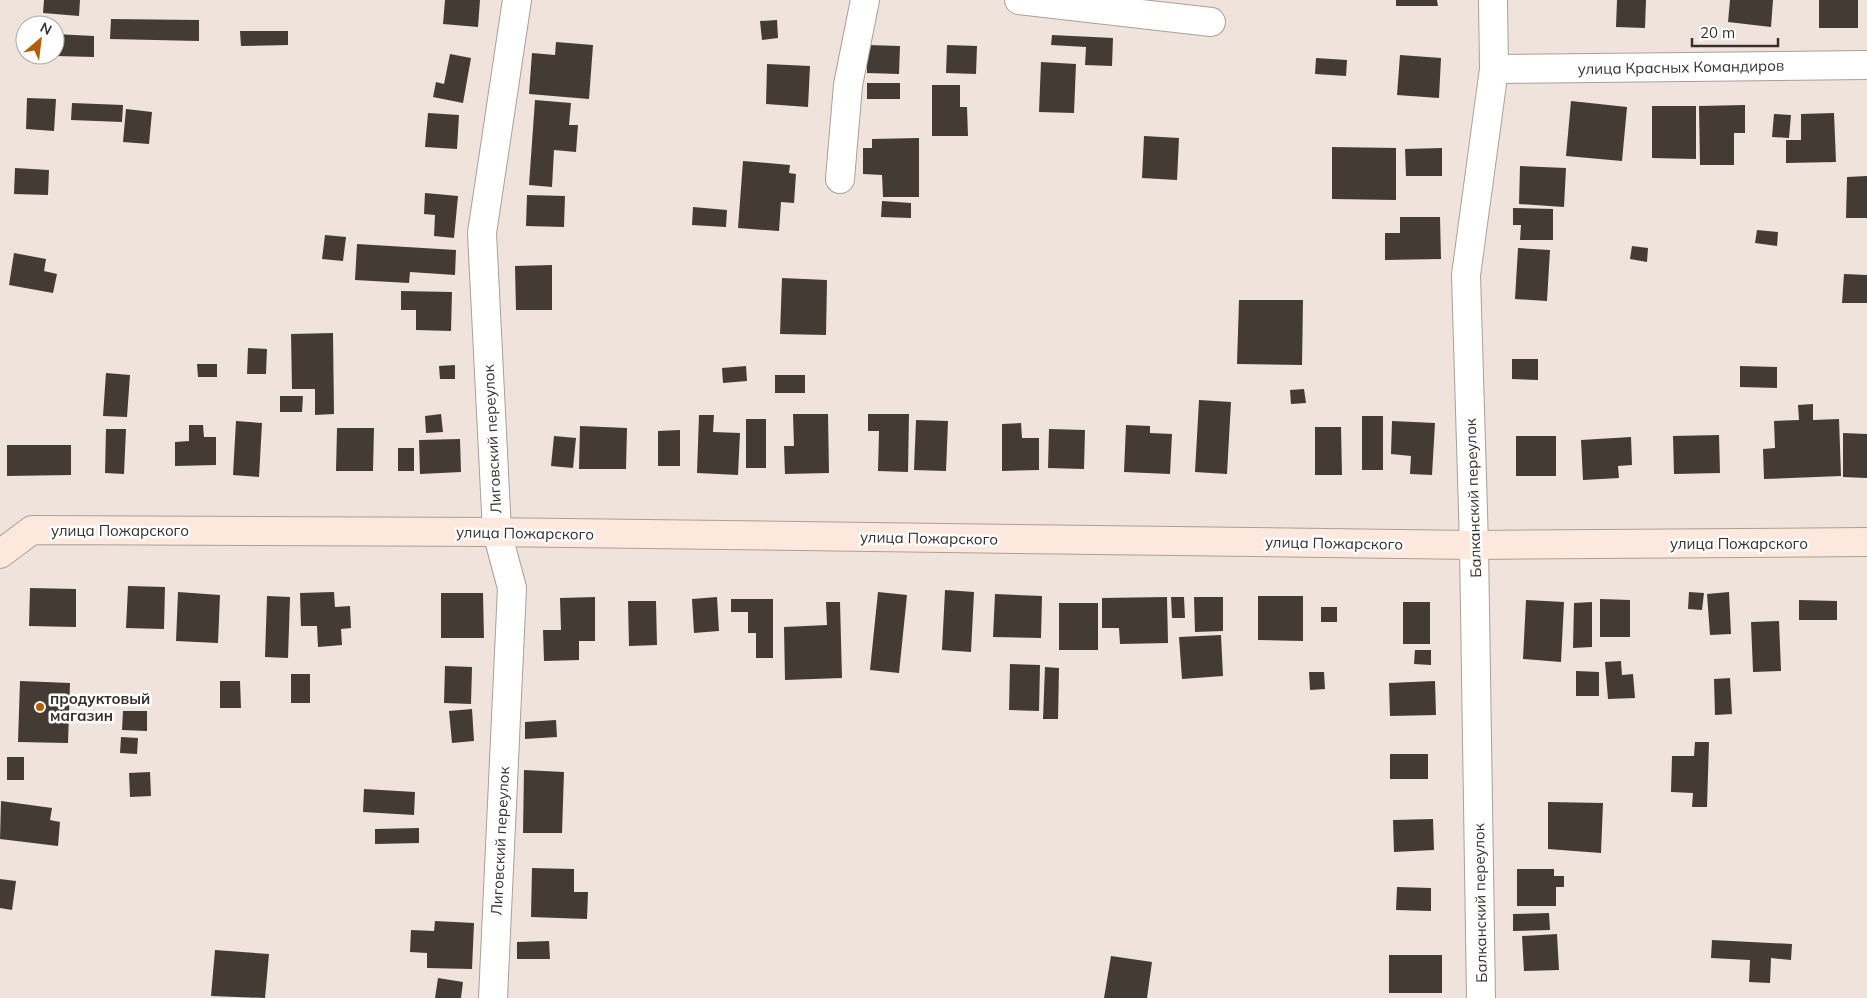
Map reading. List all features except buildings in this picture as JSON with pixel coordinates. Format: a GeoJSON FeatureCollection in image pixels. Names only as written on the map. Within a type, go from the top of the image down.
{"type":"FeatureCollection","features":[{"type":"Feature","properties":{"kind":"street","name":"Лиговский переулок"},"geometry":{"type":"LineString","coordinates":[[493,998],[512,588],[497,532],[482,233],[516,0]]}},
{"type":"Feature","properties":{"kind":"street"},"geometry":{"type":"LineString","coordinates":[[840,179],[848,85],[865,0]]}},
{"type":"Feature","properties":{"kind":"street"},"geometry":{"type":"LineString","coordinates":[[1018,0],[1211,22]]}},
{"type":"Feature","properties":{"kind":"street","name":"Балканский переулок"},"geometry":{"type":"LineString","coordinates":[[1481,998],[1474,545],[1466,275],[1494,69],[1493,0]]}},
{"type":"Feature","properties":{"kind":"street","name":"улица Красных Командиров"},"geometry":{"type":"LineString","coordinates":[[1494,69],[1867,65]]}},
{"type":"Feature","properties":{"kind":"street","name":"улица Пожарского"},"geometry":{"type":"LineString","coordinates":[[0,554],[32,530],[497,532],[1474,545],[1867,542]]}},
{"type":"Feature","properties":{"kind":"place","name":"продуктовый магазин"},"geometry":{"type":"Point","coordinates":[40,707]}}]}
